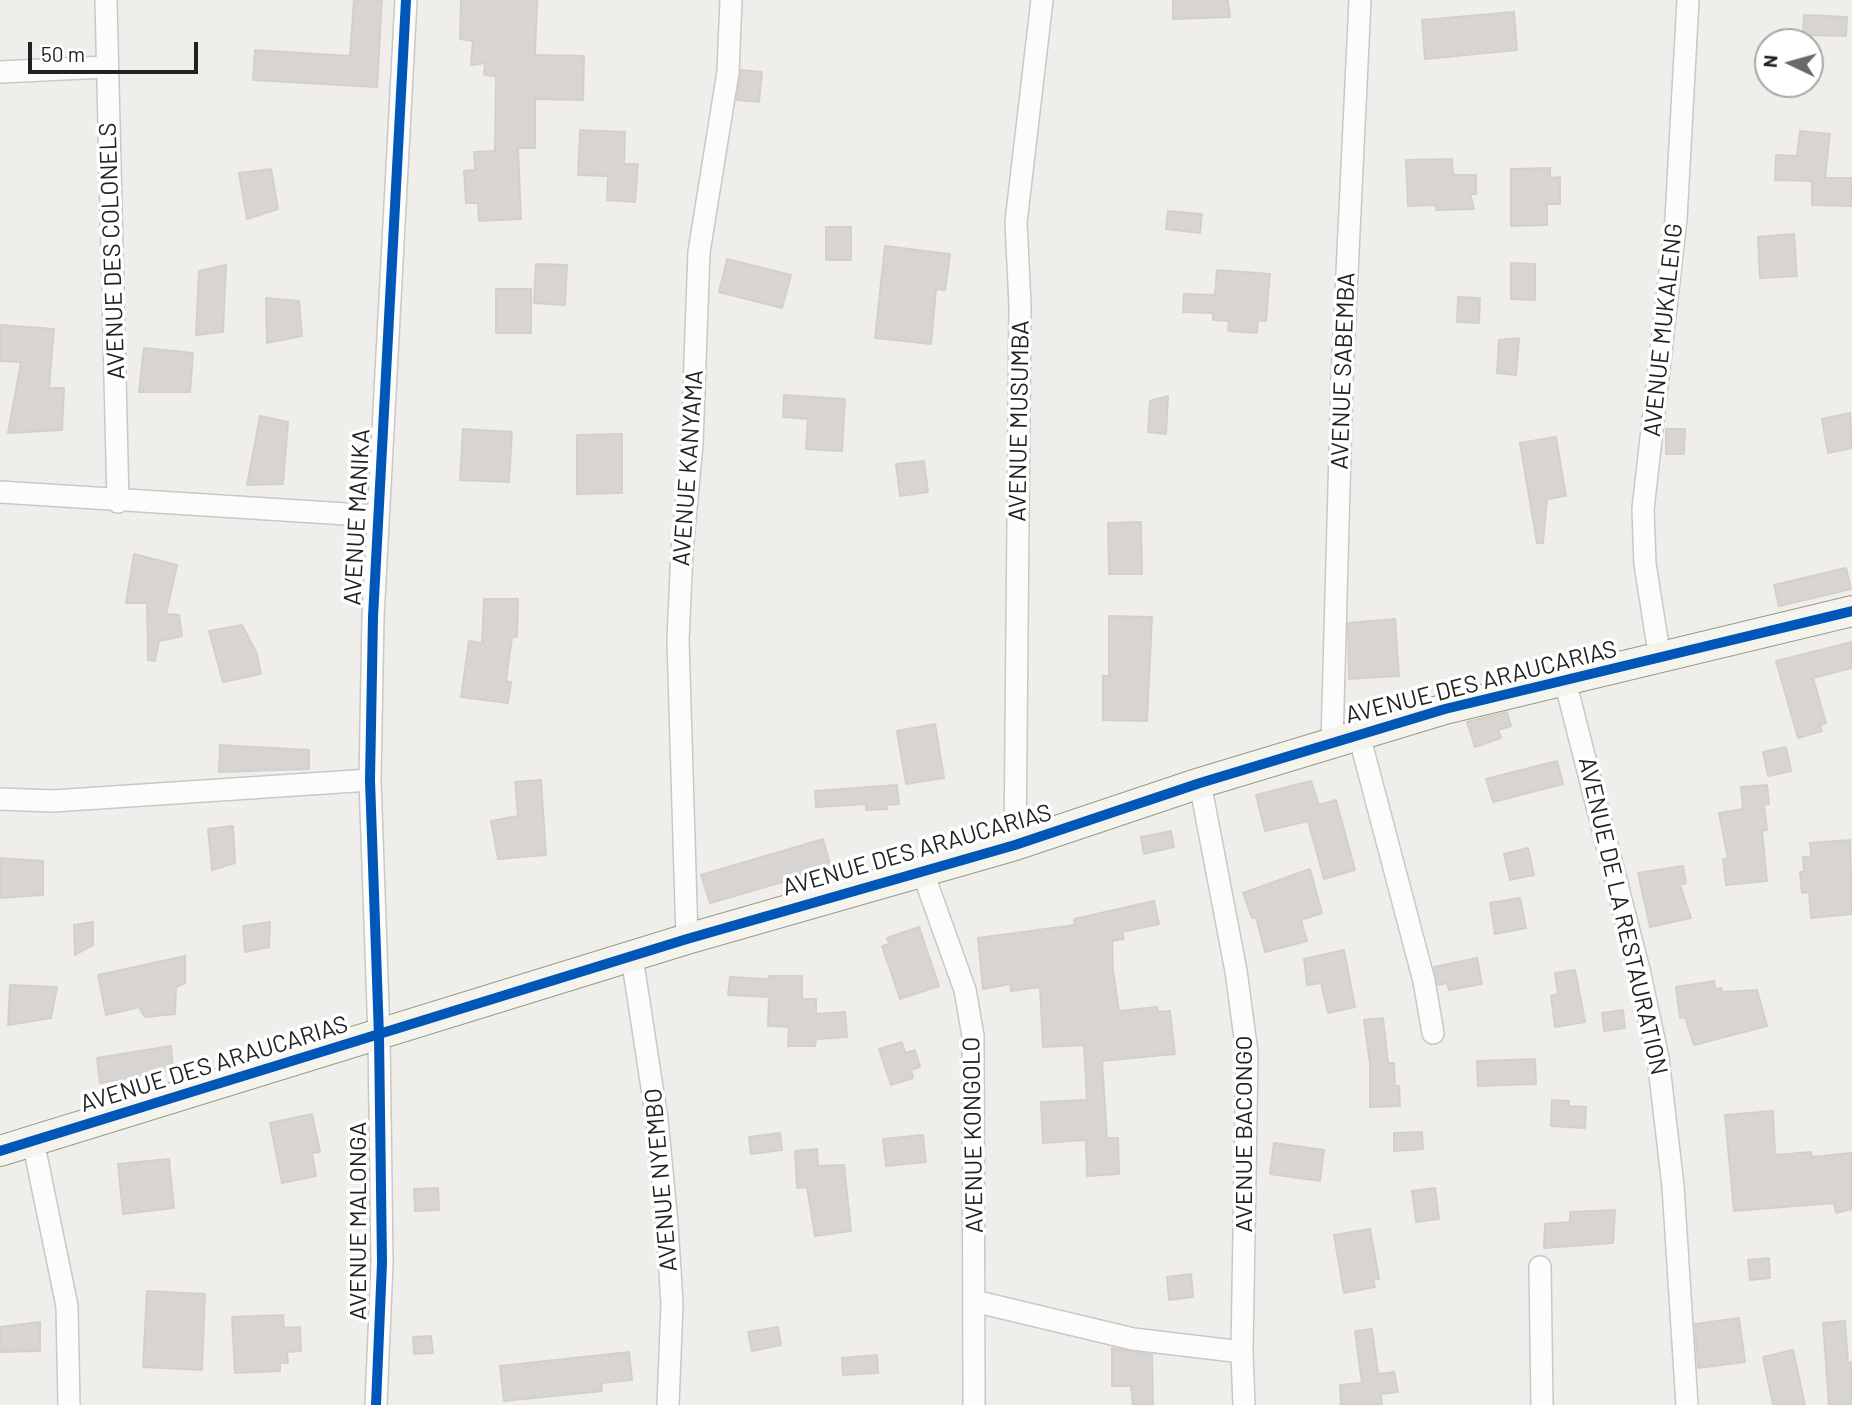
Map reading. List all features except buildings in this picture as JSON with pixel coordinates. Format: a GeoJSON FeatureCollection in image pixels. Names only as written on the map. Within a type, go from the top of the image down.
{"type":"FeatureCollection","features":[{"type":"Feature","properties":{"kind":"street","name":"AVENUE DES COLONELS"},"geometry":{"type":"LineString","coordinates":[[106,0],[106,67],[113,200],[118,502]]}},
{"type":"Feature","properties":{"kind":"street","name":"AVENUE MANIKA"},"geometry":{"type":"LineString","coordinates":[[379,1036],[370,780],[373,617],[406,0]]}},
{"type":"Feature","properties":{"kind":"street","name":"AVENUE KANYAMA"},"geometry":{"type":"LineString","coordinates":[[687,939],[678,640],[682,551],[692,444],[699,252],[728,72],[731,0]]}},
{"type":"Feature","properties":{"kind":"street","name":"AVENUE MUSUMBA"},"geometry":{"type":"LineString","coordinates":[[1015,845],[1020,319],[1016,222],[1042,0]]}},
{"type":"Feature","properties":{"kind":"street","name":"AVENUE SABEMBA"},"geometry":{"type":"LineString","coordinates":[[1360,0],[1342,377],[1346,739],[1424,981],[1433,1033]]}},
{"type":"Feature","properties":{"kind":"street","name":"AVENUE MUKALENG"},"geometry":{"type":"LineString","coordinates":[[1660,659],[1645,564],[1643,509],[1676,219],[1689,0]]}},
{"type":"Feature","properties":{"kind":"street"},"geometry":{"type":"LineString","coordinates":[[0,72],[106,67]]}},
{"type":"Feature","properties":{"kind":"street"},"geometry":{"type":"LineString","coordinates":[[0,492],[118,502],[379,516]]}},
{"type":"Feature","properties":{"kind":"street","name":"AVENUE DES ARAUCARIAS"},"geometry":{"type":"LineString","coordinates":[[0,1151],[687,939],[1015,845],[1200,783],[1446,709],[1852,611]]}},
{"type":"Feature","properties":{"kind":"street","name":"AVENUE DE LA RESTAURATION"},"geometry":{"type":"LineString","coordinates":[[1565,681],[1639,970],[1658,1058],[1673,1186],[1687,1405]]}},
{"type":"Feature","properties":{"kind":"street"},"geometry":{"type":"LineString","coordinates":[[0,799],[53,801],[370,780]]}},
{"type":"Feature","properties":{"kind":"street","name":"AVENUE BACONGO"},"geometry":{"type":"LineString","coordinates":[[1200,783],[1236,971],[1247,1053],[1242,1352],[1244,1405]]}},
{"type":"Feature","properties":{"kind":"street","name":"AVENUE KONGOLO"},"geometry":{"type":"LineString","coordinates":[[923,873],[958,967],[973,1036],[974,1405]]}},
{"type":"Feature","properties":{"kind":"street","name":"AVENUE NYEMBO"},"geometry":{"type":"LineString","coordinates":[[632,957],[656,1106],[667,1223],[672,1304],[668,1405]]}},
{"type":"Feature","properties":{"kind":"street","name":"AVENUE MALONGA"},"geometry":{"type":"LineString","coordinates":[[376,1405],[382,1263],[379,1036]]}},
{"type":"Feature","properties":{"kind":"street"},"geometry":{"type":"LineString","coordinates":[[33,1141],[67,1306],[69,1405]]}},
{"type":"Feature","properties":{"kind":"street"},"geometry":{"type":"LineString","coordinates":[[1540,1267],[1542,1405]]}},
{"type":"Feature","properties":{"kind":"street"},"geometry":{"type":"LineString","coordinates":[[974,1301],[1133,1339],[1242,1352]]}},
{"type":"Feature","properties":{"kind":"cycle path"},"geometry":{"type":"LineString","coordinates":[[376,1405],[382,1263],[379,1036],[370,780],[373,617],[406,0]]}},
{"type":"Feature","properties":{"kind":"cycle path"},"geometry":{"type":"LineString","coordinates":[[0,1151],[687,939],[1015,845],[1200,783],[1445,709],[1852,611]]}}]}
